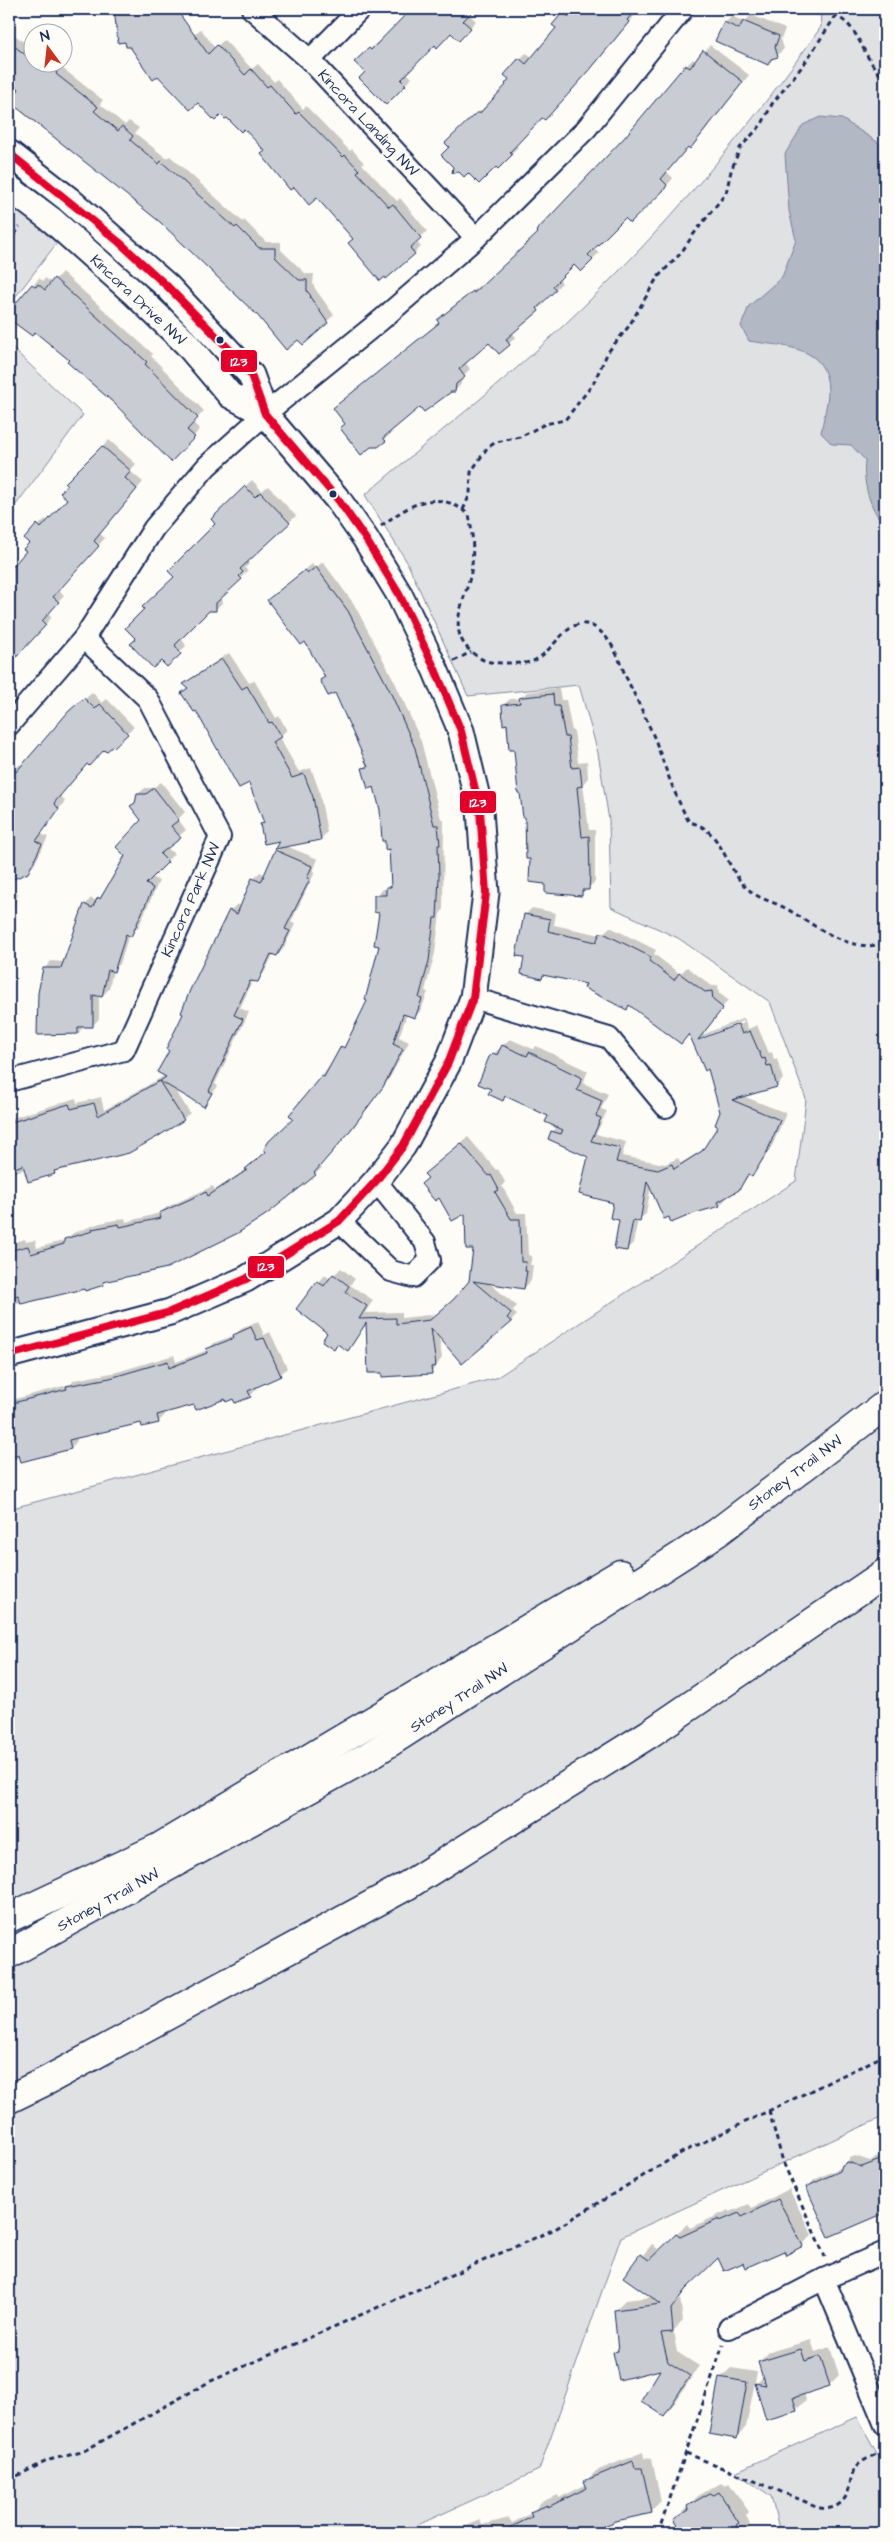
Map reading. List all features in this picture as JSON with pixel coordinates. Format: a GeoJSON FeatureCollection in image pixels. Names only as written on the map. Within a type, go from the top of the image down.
{"type":"FeatureCollection","features":[{"type":"Feature","properties":{"kind":"highway","name":"Stoney Trail NW"},"geometry":{"type":"LineString","coordinates":[[9,1954],[367,1757],[718,1532],[885,1406]]}},
{"type":"Feature","properties":{"kind":"highway"},"geometry":{"type":"LineString","coordinates":[[9,1918],[158,1848],[622,1572],[718,1532]]}},
{"type":"Feature","properties":{"kind":"highway"},"geometry":{"type":"LineString","coordinates":[[9,2099],[48,2080],[408,1885],[648,1734],[885,1573]]}},
{"type":"Feature","properties":{"kind":"highway"},"geometry":{"type":"LineString","coordinates":[[9,2115],[48,2080]]}},
{"type":"Feature","properties":{"kind":"street"},"geometry":{"type":"LineString","coordinates":[[252,9],[310,60]]}},
{"type":"Feature","properties":{"kind":"street","name":"Kincora Landing NW"},"geometry":{"type":"LineString","coordinates":[[360,9],[310,60],[476,238]]}},
{"type":"Feature","properties":{"kind":"street"},"geometry":{"type":"LineString","coordinates":[[9,725],[84,638],[154,528],[208,466],[265,414],[381,320],[476,238],[586,129],[683,9]]}},
{"type":"Feature","properties":{"kind":"street","name":"Kincora Drive NW"},"geometry":{"type":"LineString","coordinates":[[9,153],[112,236],[188,308],[251,375],[265,414]]}},
{"type":"Feature","properties":{"kind":"street","name":"Kincora Drive NW"},"geometry":{"type":"LineString","coordinates":[[9,188],[53,222],[135,294],[186,344],[230,394],[265,414],[339,501],[375,554],[400,594],[461,731],[480,810],[486,893],[473,998],[448,1063],[404,1146],[376,1182],[340,1221],[246,1279],[170,1312],[9,1354]]}},
{"type":"Feature","properties":{"kind":"street","name":"Kincora Park NW"},"geometry":{"type":"LineString","coordinates":[[9,1082],[124,1050],[220,836],[148,699],[84,638]]}},
{"type":"Feature","properties":{"kind":"street"},"geometry":{"type":"LineString","coordinates":[[473,998],[608,1038],[666,1107]]}},
{"type":"Feature","properties":{"kind":"street"},"geometry":{"type":"LineString","coordinates":[[340,1221],[391,1271],[413,1277],[430,1260],[425,1242],[376,1182]]}},
{"type":"Feature","properties":{"kind":"street"},"geometry":{"type":"LineString","coordinates":[[729,2328],[824,2280],[885,2252]]}},
{"type":"Feature","properties":{"kind":"street"},"geometry":{"type":"LineString","coordinates":[[824,2280],[885,2425]]}},
{"type":"Feature","properties":{"kind":"path"},"geometry":{"type":"LineString","coordinates":[[807,9],[837,14],[850,25],[878,73],[885,80]]}},
{"type":"Feature","properties":{"kind":"path"},"geometry":{"type":"LineString","coordinates":[[464,510],[470,494],[471,472],[487,448],[496,442],[516,438],[545,424],[565,420],[593,384],[608,352],[629,326],[657,278],[682,253],[693,235],[726,194],[740,148],[762,124],[772,104],[815,48],[837,14]]}},
{"type":"Feature","properties":{"kind":"path"},"geometry":{"type":"LineString","coordinates":[[9,242],[20,227]]}},
{"type":"Feature","properties":{"kind":"path"},"geometry":{"type":"LineString","coordinates":[[381,526],[417,502],[446,502],[464,510],[469,515],[473,547],[470,572],[457,617],[458,632],[471,652],[484,660],[496,664],[532,661],[548,652],[565,631],[570,628],[584,624],[596,628],[610,642],[650,728],[675,797],[689,822],[701,824],[710,832],[742,882],[758,898],[779,905],[817,928],[842,939],[864,946],[885,944]]}},
{"type":"Feature","properties":{"kind":"path"},"geometry":{"type":"LineString","coordinates":[[451,662],[471,652]]}},
{"type":"Feature","properties":{"kind":"path"},"geometry":{"type":"LineString","coordinates":[[9,2480],[49,2460],[82,2452],[209,2382],[554,2229],[682,2153],[885,2055]]}},
{"type":"Feature","properties":{"kind":"path"},"geometry":{"type":"LineString","coordinates":[[769,2111],[783,2162],[826,2258],[824,2280]]}},
{"type":"Feature","properties":{"kind":"path"},"geometry":{"type":"LineString","coordinates":[[658,2533],[729,2328]]}},
{"type":"Feature","properties":{"kind":"path"},"geometry":{"type":"LineString","coordinates":[[686,2453],[806,2502],[816,2509],[825,2510],[838,2505],[848,2493],[851,2476],[858,2466],[885,2451]]}},
{"type":"Feature","properties":{"kind":"shaded area"},"geometry":{"type":"Polygon","coordinates":[[[820,9],[885,9],[885,2116],[621,2237],[539,2470],[400,2533],[9,2533],[9,1509],[496,1378],[796,1181],[806,1099],[770,1002],[678,938],[611,907],[609,820],[598,753],[579,685],[468,696],[407,562],[365,495],[540,347],[634,256],[732,145],[792,67],[821,27],[820,9]]]}},
{"type":"Feature","properties":{"kind":"shaded area"},"geometry":{"type":"Polygon","coordinates":[[[820,117],[842,119],[885,147],[885,515],[878,517],[867,489],[865,460],[851,445],[832,444],[821,433],[828,391],[826,376],[820,364],[812,356],[789,347],[749,341],[741,326],[749,306],[782,277],[796,240],[789,211],[785,154],[803,125],[820,117]]]}},
{"type":"Feature","properties":{"kind":"shaded area"},"geometry":{"type":"Polygon","coordinates":[[[9,201],[57,243],[9,305],[9,201]]]}},
{"type":"Feature","properties":{"kind":"shaded area"},"geometry":{"type":"Polygon","coordinates":[[[9,345],[83,415],[9,514],[9,345]]]}},
{"type":"Feature","properties":{"kind":"shaded area"},"geometry":{"type":"Polygon","coordinates":[[[857,2417],[885,2468],[885,2533],[780,2533],[771,2496],[735,2472],[857,2417]]]}},
{"type":"Feature","properties":{"kind":"building"},"geometry":{"type":"Polygon","coordinates":[[[114,9],[176,9],[208,54],[217,45],[245,75],[251,69],[267,87],[270,85],[296,114],[299,112],[343,157],[345,155],[359,170],[357,172],[389,207],[393,204],[421,238],[410,248],[415,254],[386,279],[385,277],[380,281],[348,243],[353,239],[317,198],[309,205],[294,187],[290,190],[261,154],[265,151],[244,129],[241,132],[227,118],[225,119],[221,115],[215,121],[198,103],[190,110],[158,76],[153,80],[130,47],[126,47],[125,42],[118,43],[114,9]]]}},
{"type":"Feature","properties":{"kind":"building"},"geometry":{"type":"Polygon","coordinates":[[[411,9],[475,9],[463,21],[471,28],[459,41],[451,33],[437,48],[435,45],[401,80],[406,85],[386,105],[359,78],[365,72],[354,62],[369,48],[371,50],[411,9]]]}},
{"type":"Feature","properties":{"kind":"building"},"geometry":{"type":"Polygon","coordinates":[[[576,9],[636,9],[627,20],[629,22],[589,71],[545,120],[542,118],[510,152],[512,155],[498,169],[496,167],[479,184],[468,173],[464,177],[459,172],[452,173],[453,167],[441,155],[449,147],[445,143],[476,113],[480,113],[506,85],[509,79],[504,75],[519,58],[526,64],[556,28],[552,25],[563,12],[569,17],[576,9]]]}},
{"type":"Feature","properties":{"kind":"building"},"geometry":{"type":"Polygon","coordinates":[[[743,21],[779,36],[775,47],[778,57],[771,59],[768,65],[715,41],[724,22],[739,29],[743,21]]]}},
{"type":"Feature","properties":{"kind":"building"},"geometry":{"type":"Polygon","coordinates":[[[9,42],[22,52],[22,72],[57,72],[56,74],[98,107],[94,111],[118,131],[122,126],[133,136],[130,140],[159,164],[161,161],[235,228],[237,226],[259,248],[275,248],[275,257],[299,280],[307,280],[307,291],[328,323],[303,345],[298,340],[286,350],[258,316],[160,222],[10,102],[19,89],[9,81],[9,42]]]}},
{"type":"Feature","properties":{"kind":"building"},"geometry":{"type":"Polygon","coordinates":[[[703,50],[743,82],[690,149],[688,147],[661,179],[667,185],[664,190],[630,223],[625,218],[588,255],[593,260],[581,272],[574,265],[553,286],[556,290],[537,308],[539,311],[506,339],[510,345],[499,354],[489,343],[459,369],[465,377],[456,384],[455,392],[451,392],[424,412],[420,407],[383,438],[386,441],[378,447],[371,447],[361,455],[340,428],[345,424],[333,408],[439,323],[437,320],[473,291],[474,293],[538,233],[536,231],[624,138],[685,65],[690,68],[703,50]]]}},
{"type":"Feature","properties":{"kind":"building"},"geometry":{"type":"Polygon","coordinates":[[[54,278],[147,362],[145,364],[198,418],[187,430],[195,437],[171,462],[115,404],[67,362],[69,360],[35,332],[32,336],[9,319],[9,311],[32,284],[36,287],[38,284],[45,290],[54,278]]]}},
{"type":"Feature","properties":{"kind":"building"},"geometry":{"type":"Polygon","coordinates":[[[102,446],[131,471],[125,478],[137,489],[94,541],[99,546],[53,597],[59,602],[42,621],[46,625],[9,665],[9,571],[26,551],[23,549],[29,543],[24,539],[37,524],[41,528],[67,499],[60,493],[67,485],[65,483],[102,446]]]}},
{"type":"Feature","properties":{"kind":"building"},"geometry":{"type":"Polygon","coordinates":[[[245,486],[255,497],[260,492],[290,523],[240,569],[243,572],[239,576],[242,579],[216,603],[216,611],[209,611],[175,645],[181,654],[167,667],[161,661],[153,668],[130,644],[136,639],[125,628],[144,609],[142,607],[174,577],[168,571],[215,524],[211,519],[245,486]]]}},
{"type":"Feature","properties":{"kind":"building"},"geometry":{"type":"Polygon","coordinates":[[[316,567],[348,611],[389,689],[415,748],[434,825],[438,825],[440,845],[438,845],[437,918],[434,918],[429,961],[419,998],[422,999],[415,1018],[403,1014],[393,1044],[403,1049],[383,1087],[346,1136],[314,1173],[316,1175],[267,1214],[238,1233],[167,1268],[103,1282],[104,1285],[85,1291],[84,1289],[21,1304],[18,1295],[13,1297],[9,1280],[9,1251],[28,1246],[31,1254],[64,1244],[64,1239],[93,1231],[92,1229],[119,1224],[120,1227],[161,1218],[159,1213],[206,1192],[208,1196],[247,1170],[245,1169],[266,1152],[264,1149],[269,1141],[293,1119],[289,1115],[321,1076],[324,1077],[341,1046],[344,1048],[367,1001],[365,1000],[379,946],[374,945],[379,913],[374,912],[374,895],[386,895],[386,887],[391,887],[389,849],[385,850],[385,841],[382,841],[380,810],[374,787],[368,789],[362,768],[368,767],[335,693],[328,696],[320,680],[325,677],[305,642],[301,645],[267,600],[305,570],[308,573],[316,567]]]}},
{"type":"Feature","properties":{"kind":"building"},"geometry":{"type":"Polygon","coordinates":[[[222,659],[242,689],[247,686],[269,723],[272,722],[281,737],[272,742],[292,778],[304,774],[313,797],[321,840],[275,849],[279,841],[264,844],[260,824],[264,823],[249,783],[239,788],[196,711],[194,712],[181,693],[188,688],[183,684],[222,659]]]}},
{"type":"Feature","properties":{"kind":"building"},"geometry":{"type":"Polygon","coordinates":[[[553,694],[554,706],[559,706],[565,737],[568,737],[572,768],[580,767],[582,786],[577,787],[582,837],[589,836],[590,875],[589,890],[582,890],[582,896],[545,893],[545,884],[529,882],[530,859],[526,859],[525,818],[523,818],[520,793],[518,793],[514,750],[509,750],[507,724],[503,725],[502,705],[520,703],[519,698],[523,697],[553,694]]]}},
{"type":"Feature","properties":{"kind":"building"},"geometry":{"type":"Polygon","coordinates":[[[84,698],[95,709],[100,704],[128,734],[114,747],[106,752],[104,750],[89,766],[87,764],[54,803],[59,809],[36,841],[42,844],[28,873],[9,881],[9,767],[16,772],[69,711],[84,698]]]}},
{"type":"Feature","properties":{"kind":"building"},"geometry":{"type":"Polygon","coordinates":[[[154,788],[179,820],[171,826],[181,838],[160,854],[168,862],[146,884],[153,888],[131,937],[126,934],[114,972],[108,970],[102,997],[93,995],[93,1027],[78,1027],[78,1034],[37,1035],[38,993],[43,968],[61,968],[84,904],[92,908],[98,897],[100,899],[125,856],[116,847],[141,820],[130,806],[135,803],[137,794],[146,794],[154,788]]]}},
{"type":"Feature","properties":{"kind":"building"},"geometry":{"type":"Polygon","coordinates":[[[275,850],[312,866],[307,878],[310,879],[285,929],[290,931],[277,956],[271,954],[258,982],[250,981],[234,1015],[243,1019],[209,1091],[212,1093],[204,1107],[160,1081],[166,1077],[157,1072],[169,1051],[166,1049],[183,1014],[181,1013],[190,990],[229,910],[237,914],[252,878],[261,882],[275,850]]]}},
{"type":"Feature","properties":{"kind":"building"},"geometry":{"type":"Polygon","coordinates":[[[524,914],[550,919],[548,931],[596,942],[600,933],[603,933],[651,957],[649,961],[674,980],[679,973],[705,992],[712,991],[713,1000],[723,1008],[698,1040],[738,1024],[742,1034],[750,1031],[762,1059],[765,1058],[767,1066],[771,1065],[777,1087],[732,1100],[780,1120],[767,1152],[752,1177],[748,1174],[739,1190],[718,1202],[720,1206],[695,1213],[671,1223],[669,1217],[664,1219],[647,1181],[640,1222],[633,1220],[627,1251],[614,1249],[619,1220],[610,1218],[613,1203],[579,1194],[588,1157],[548,1139],[551,1131],[561,1134],[563,1130],[545,1122],[548,1116],[505,1096],[503,1101],[488,1094],[491,1089],[478,1084],[489,1057],[493,1053],[497,1055],[502,1045],[527,1056],[529,1052],[582,1078],[577,1090],[602,1101],[596,1116],[601,1118],[591,1141],[620,1148],[616,1162],[658,1170],[672,1164],[674,1169],[702,1151],[718,1126],[715,1125],[720,1112],[708,1069],[705,1071],[689,1034],[681,1044],[629,1005],[627,1010],[584,988],[586,984],[543,975],[542,979],[521,974],[524,957],[516,956],[524,914]]]}},
{"type":"Feature","properties":{"kind":"building"},"geometry":{"type":"Polygon","coordinates":[[[159,1081],[184,1120],[157,1137],[129,1153],[54,1171],[55,1174],[28,1182],[23,1165],[9,1170],[9,1123],[69,1104],[71,1109],[94,1103],[98,1116],[159,1081]]]}},
{"type":"Feature","properties":{"kind":"building"},"geometry":{"type":"Polygon","coordinates":[[[461,1143],[489,1176],[491,1175],[499,1190],[495,1192],[511,1219],[520,1219],[521,1262],[526,1262],[525,1271],[527,1271],[524,1289],[473,1281],[511,1313],[507,1318],[512,1322],[462,1364],[431,1328],[436,1366],[431,1367],[432,1374],[382,1377],[382,1373],[368,1373],[366,1323],[348,1351],[337,1344],[334,1349],[322,1341],[327,1333],[296,1309],[317,1281],[324,1286],[333,1274],[349,1286],[345,1292],[367,1306],[359,1319],[396,1318],[396,1324],[430,1320],[454,1299],[469,1281],[473,1249],[466,1249],[465,1214],[452,1221],[439,1198],[435,1201],[421,1184],[428,1178],[424,1174],[461,1143]]]}},
{"type":"Feature","properties":{"kind":"building"},"geometry":{"type":"Polygon","coordinates":[[[251,1327],[257,1340],[264,1338],[281,1376],[248,1391],[251,1397],[235,1403],[233,1399],[226,1402],[225,1399],[196,1410],[194,1405],[157,1415],[159,1423],[142,1427],[141,1423],[69,1440],[71,1449],[21,1462],[19,1455],[9,1458],[9,1404],[67,1389],[66,1386],[110,1378],[168,1361],[169,1368],[207,1353],[206,1349],[234,1338],[233,1335],[251,1327]]]}},
{"type":"Feature","properties":{"kind":"building"},"geometry":{"type":"Polygon","coordinates":[[[885,2158],[885,2213],[829,2237],[806,2187],[840,2171],[842,2165],[848,2162],[862,2167],[885,2158]]]}},
{"type":"Feature","properties":{"kind":"building"},"geometry":{"type":"Polygon","coordinates":[[[778,2199],[803,2246],[786,2255],[784,2251],[745,2268],[743,2263],[724,2271],[718,2258],[685,2290],[671,2309],[673,2332],[661,2333],[668,2362],[690,2376],[664,2416],[641,2401],[660,2370],[619,2380],[613,2352],[618,2351],[614,2310],[661,2304],[623,2277],[640,2254],[649,2260],[676,2234],[680,2237],[719,2219],[720,2221],[739,2213],[742,2217],[778,2199]]]}},
{"type":"Feature","properties":{"kind":"building"},"geometry":{"type":"Polygon","coordinates":[[[801,2349],[805,2361],[820,2356],[830,2386],[793,2398],[797,2411],[766,2420],[755,2383],[765,2385],[758,2362],[801,2349]]]}},
{"type":"Feature","properties":{"kind":"building"},"geometry":{"type":"Polygon","coordinates":[[[719,2377],[747,2382],[737,2439],[709,2434],[719,2377]]]}},
{"type":"Feature","properties":{"kind":"building"},"geometry":{"type":"Polygon","coordinates":[[[633,2461],[635,2468],[642,2468],[652,2513],[616,2521],[588,2533],[499,2533],[532,2517],[530,2512],[548,2505],[548,2507],[587,2488],[584,2481],[633,2461]]]}},
{"type":"Feature","properties":{"kind":"building"},"geometry":{"type":"Polygon","coordinates":[[[719,2492],[739,2523],[736,2525],[740,2533],[682,2533],[674,2519],[688,2510],[687,2506],[710,2493],[714,2495],[719,2492]]]}},
{"type":"Feature","properties":{"kind":"transit line","name":"123"},"geometry":{"type":"LineString","coordinates":[[9,153],[119,242],[168,287],[229,349],[251,375],[265,414],[339,501],[365,538],[399,594],[435,669],[461,731],[480,810],[486,893],[473,998],[448,1063],[403,1146],[376,1181],[339,1221],[246,1279],[170,1312],[9,1355]]}}]}
